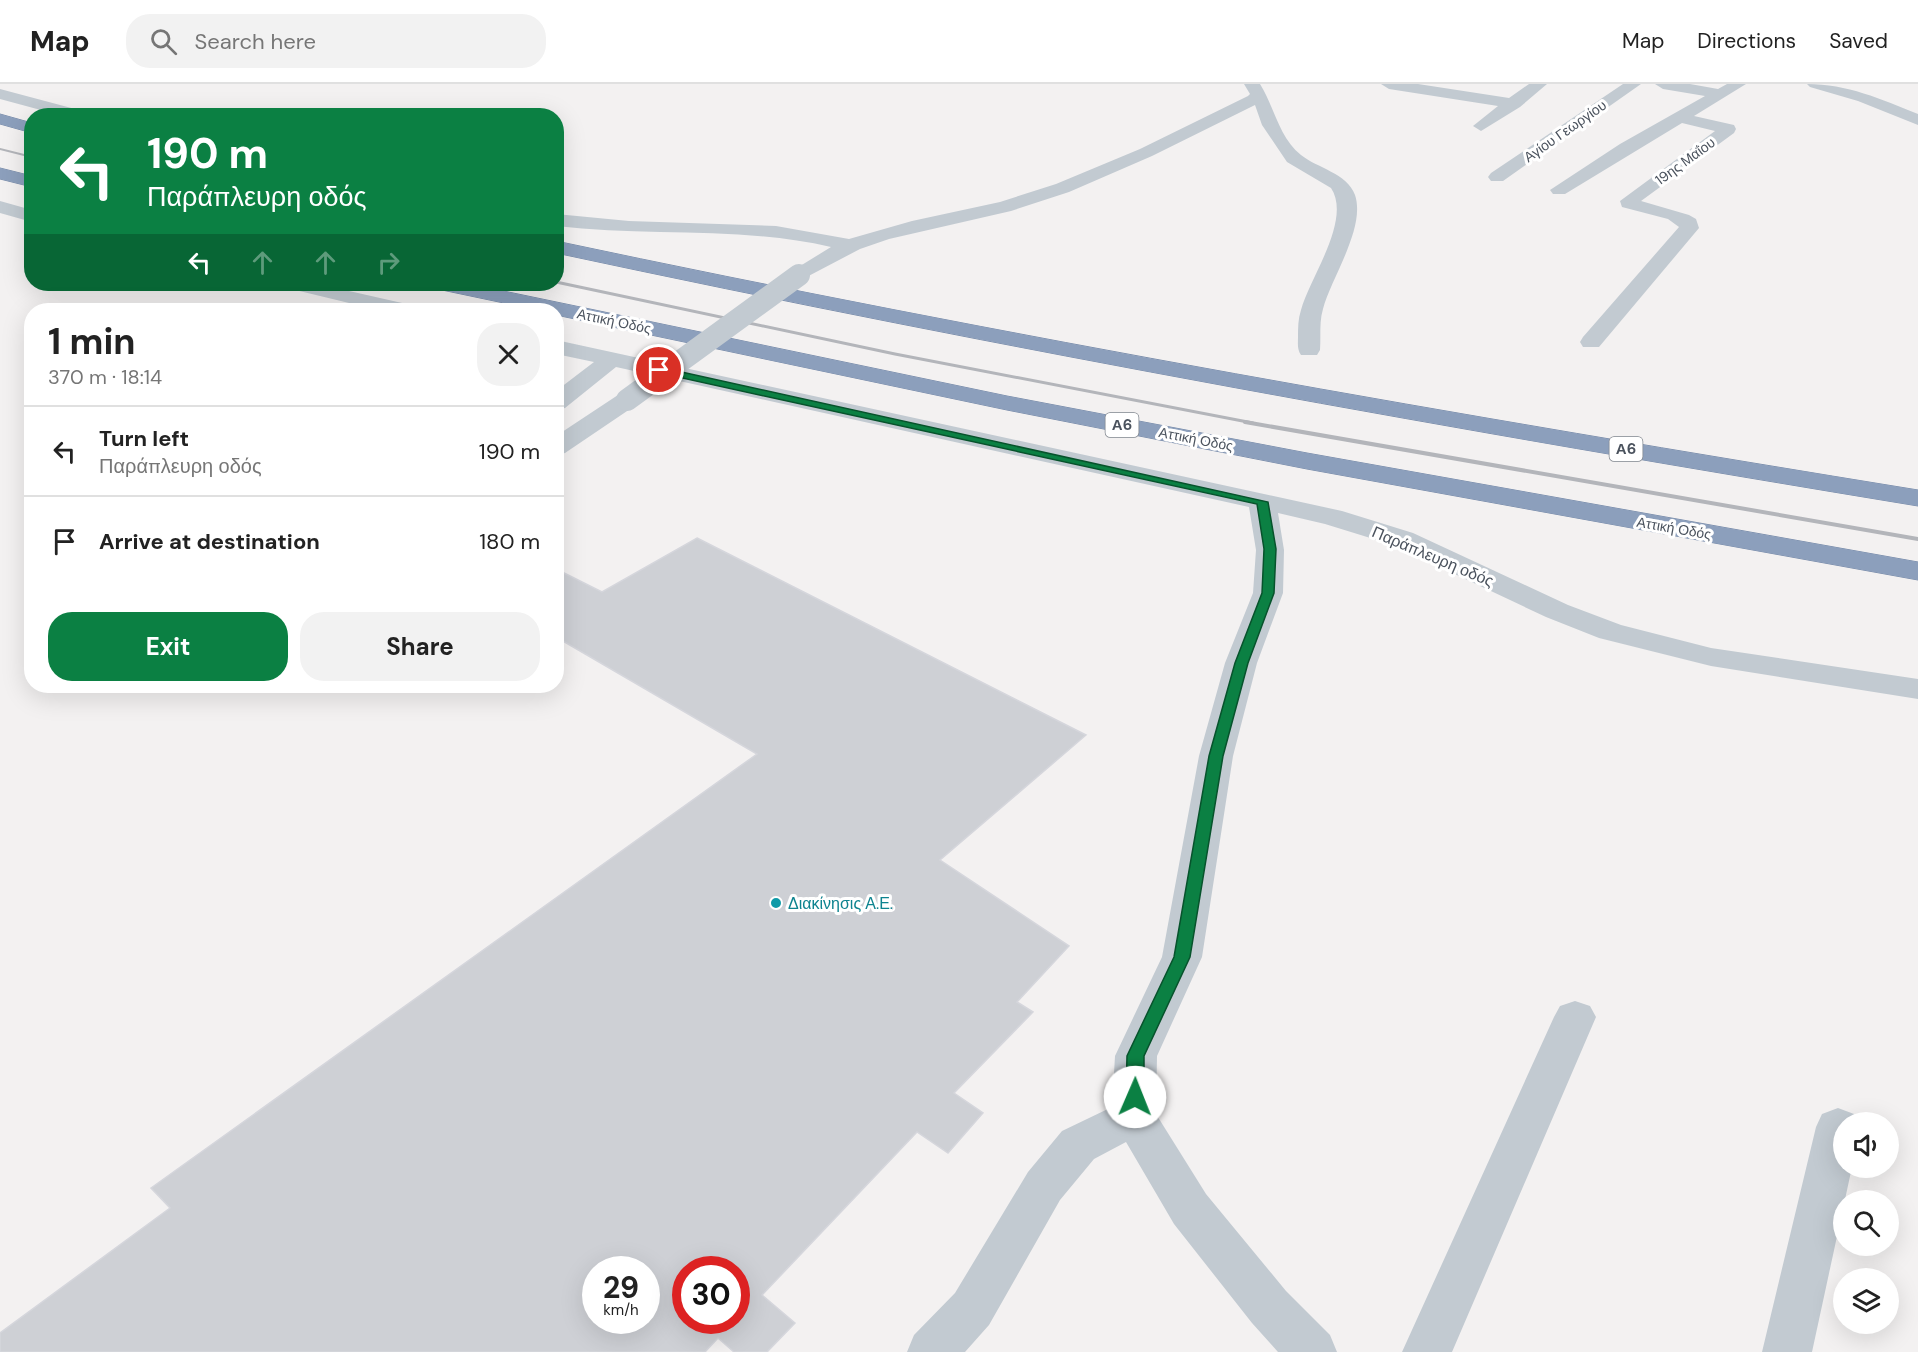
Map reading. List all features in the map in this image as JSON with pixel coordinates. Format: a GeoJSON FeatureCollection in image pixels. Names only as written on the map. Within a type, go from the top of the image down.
{"type":"FeatureCollection","features":[{"type":"Feature","properties":{"kind":"highway"},"geometry":{"type":"LineString","coordinates":[[0,119],[24,126]]}},
{"type":"Feature","properties":{"kind":"highway"},"geometry":{"type":"LineString","coordinates":[[0,173],[24,180]]}},
{"type":"Feature","properties":{"kind":"highway","name":"Α6"},"geometry":{"type":"LineString","coordinates":[[564,249],[983,335],[1345,401],[1918,498]]}},
{"type":"Feature","properties":{"kind":"highway","name":"Αττική Οδός"},"geometry":{"type":"LineString","coordinates":[[475,291],[533,303]]}},
{"type":"Feature","properties":{"kind":"highway","name":"Αττική Οδός"},"geometry":{"type":"LineString","coordinates":[[564,310],[1053,411],[1918,572]]}},
{"type":"Feature","properties":{"kind":"street"},"geometry":{"type":"LineString","coordinates":[[1389,84],[1514,104]]}},
{"type":"Feature","properties":{"kind":"street"},"geometry":{"type":"LineString","coordinates":[[1482,126],[1539,84]]}},
{"type":"Feature","properties":{"kind":"street","name":"Αγίου Γεωργίου"},"geometry":{"type":"LineString","coordinates":[[1497,177],[1633,84]]}},
{"type":"Feature","properties":{"kind":"street"},"geometry":{"type":"LineString","coordinates":[[1663,84],[1720,94]]}},
{"type":"Feature","properties":{"kind":"street"},"geometry":{"type":"LineString","coordinates":[[1559,190],[1678,117],[1738,84]]}},
{"type":"Feature","properties":{"kind":"street"},"geometry":{"type":"LineString","coordinates":[[1815,84],[1864,98],[1918,120]]}},
{"type":"Feature","properties":{"kind":"street"},"geometry":{"type":"LineString","coordinates":[[564,443],[839,249],[1012,205],[1057,190],[1131,158],[1256,90],[1270,125],[1293,158],[1331,179],[1343,189],[1348,201],[1338,247],[1312,309],[1309,324],[1310,350]]}},
{"type":"Feature","properties":{"kind":"street"},"geometry":{"type":"LineString","coordinates":[[0,94],[53,108]]}},
{"type":"Feature","properties":{"kind":"street","name":"19ης Μαΐου"},"geometry":{"type":"LineString","coordinates":[[1591,342],[1689,228],[1689,223],[1681,218],[1638,206],[1629,201],[1728,129],[1678,117]]}},
{"type":"Feature","properties":{"kind":"street"},"geometry":{"type":"LineString","coordinates":[[0,207],[24,214]]}},
{"type":"Feature","properties":{"kind":"street"},"geometry":{"type":"LineString","coordinates":[[564,220],[627,227],[767,233],[839,249]]}},
{"type":"Feature","properties":{"kind":"street"},"geometry":{"type":"LineString","coordinates":[[323,291],[374,303]]}},
{"type":"Feature","properties":{"kind":"street","name":"Παράπλευρη οδός"},"geometry":{"type":"LineString","coordinates":[[564,348],[1332,517],[1403,540],[1557,611],[1610,632],[1711,657],[1918,689]]}},
{"type":"Feature","properties":{"kind":"street"},"geometry":{"type":"LineString","coordinates":[[564,397],[612,359]]}},
{"type":"Feature","properties":{"kind":"street"},"geometry":{"type":"LineString","coordinates":[[1262,502],[1270,549],[1268,593],[1241,663],[1216,756],[1182,957],[1136,1056],[1134,1117],[1190,1209],[1269,1307],[1312,1352]]}},
{"type":"Feature","properties":{"kind":"street"},"geometry":{"type":"LineString","coordinates":[[1427,1352],[1575,1017]]}},
{"type":"Feature","properties":{"kind":"street"},"geometry":{"type":"LineString","coordinates":[[932,1352],[972,1309],[1044,1186],[1078,1145],[1134,1117]]}},
{"type":"Feature","properties":{"kind":"street"},"geometry":{"type":"LineString","coordinates":[[1787,1352],[1833,1149]]}},
{"type":"Feature","properties":{"kind":"building","name":"Διακίνησις Α.Ε."},"geometry":{"type":"Polygon","coordinates":[[[697,538],[1086,735],[940,860],[1069,946],[1017,1002],[1033,1012],[954,1093],[983,1113],[948,1153],[917,1132],[762,1295],[795,1323],[767,1352],[734,1352],[718,1338],[705,1352],[0,1352],[0,1333],[170,1208],[151,1188],[757,754],[564,642],[564,573],[602,592],[697,538]]]}},
{"type":"Feature","properties":{"kind":"railway"},"geometry":{"type":"LineString","coordinates":[[0,149],[24,155]]}},
{"type":"Feature","properties":{"kind":"railway"},"geometry":{"type":"LineString","coordinates":[[564,284],[895,354],[1253,423]]}},
{"type":"Feature","properties":{"kind":"railway"},"geometry":{"type":"LineString","coordinates":[[1245,422],[1918,539]]}},
{"type":"Feature","properties":{"kind":"place","name":"Διακίνησις Α.Ε."},"geometry":{"type":"Point","coordinates":[776,903]}},
{"type":"Feature","properties":{"kind":"route"},"geometry":{"type":"LineString","coordinates":[[659,370],[1262,502],[1270,549],[1268,593],[1241,663],[1216,756],[1182,957],[1136,1056],[1135,1097]]}}]}
